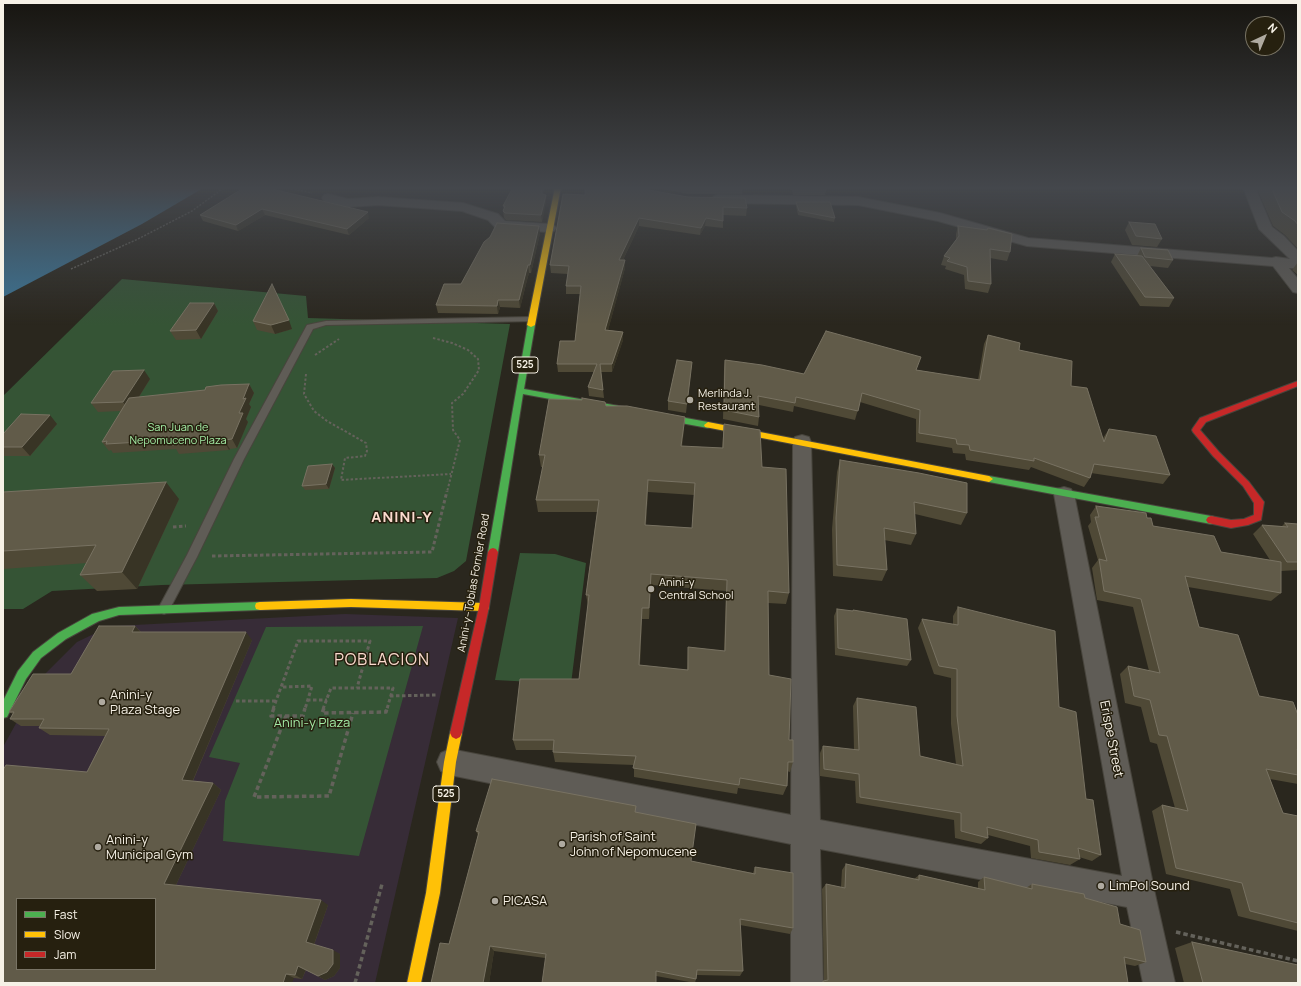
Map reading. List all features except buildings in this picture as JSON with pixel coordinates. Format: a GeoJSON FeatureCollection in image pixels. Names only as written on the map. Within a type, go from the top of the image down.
{"type":"FeatureCollection","features":[{"type":"Feature","properties":{"kind":"street","name":"Anini-y–Tobias Fornier Road"},"geometry":{"type":"LineString","coordinates":[[414,983],[432,893],[450,762],[484,607],[532,319],[548,233]]}},
{"type":"Feature","properties":{"kind":"street"},"geometry":{"type":"LineString","coordinates":[[996,233],[1027,242],[1298,264]]}},
{"type":"Feature","properties":{"kind":"street"},"geometry":{"type":"LineString","coordinates":[[1270,233],[1279,239],[1298,258]]}},
{"type":"Feature","properties":{"kind":"street"},"geometry":{"type":"LineString","coordinates":[[1276,262],[1298,289]]}},
{"type":"Feature","properties":{"kind":"street"},"geometry":{"type":"LineString","coordinates":[[520,391],[802,442],[1064,494],[1231,524],[1245,522],[1258,517],[1259,502],[1246,484],[1216,454],[1196,430],[1203,420],[1298,383]]}},
{"type":"Feature","properties":{"kind":"street"},"geometry":{"type":"LineString","coordinates":[[802,442],[807,983]]}},
{"type":"Feature","properties":{"kind":"street","name":"Erispe Street"},"geometry":{"type":"LineString","coordinates":[[1064,494],[1140,894],[1159,983]]}},
{"type":"Feature","properties":{"kind":"street"},"geometry":{"type":"LineString","coordinates":[[3,713],[22,675],[37,655],[62,636],[96,617],[119,611],[351,603],[484,607]]}},
{"type":"Feature","properties":{"kind":"street"},"geometry":{"type":"LineString","coordinates":[[450,762],[805,832],[1140,894]]}},
{"type":"Feature","properties":{"kind":"lane"},"geometry":{"type":"LineString","coordinates":[[164,609],[192,557],[239,459],[310,326],[326,323],[532,319]]}},
{"type":"Feature","properties":{"kind":"path"},"geometry":{"type":"LineString","coordinates":[[70,269],[150,233]]}},
{"type":"Feature","properties":{"kind":"path"},"geometry":{"type":"LineString","coordinates":[[192,557],[432,552],[460,440],[453,430],[452,403],[463,394],[479,370],[478,359],[468,350],[452,343],[428,337]]}},
{"type":"Feature","properties":{"kind":"path"},"geometry":{"type":"LineString","coordinates":[[312,362],[315,355],[339,338]]}},
{"type":"Feature","properties":{"kind":"path"},"geometry":{"type":"LineString","coordinates":[[309,368],[306,375],[304,394],[314,411],[327,421],[366,443],[365,456],[345,458],[341,480],[451,474]]}},
{"type":"Feature","properties":{"kind":"path"},"geometry":{"type":"LineString","coordinates":[[283,688],[312,686],[302,716],[271,716],[283,688],[298,642],[370,641],[356,688]]}},
{"type":"Feature","properties":{"kind":"path"},"geometry":{"type":"LineString","coordinates":[[331,688],[393,688],[390,696],[386,712],[322,713],[331,688]]}},
{"type":"Feature","properties":{"kind":"path"},"geometry":{"type":"LineString","coordinates":[[390,696],[466,694]]}},
{"type":"Feature","properties":{"kind":"path"},"geometry":{"type":"LineString","coordinates":[[307,700],[327,700]]}},
{"type":"Feature","properties":{"kind":"path"},"geometry":{"type":"LineString","coordinates":[[236,701],[278,701]]}},
{"type":"Feature","properties":{"kind":"path"},"geometry":{"type":"LineString","coordinates":[[286,716],[254,797],[328,796],[353,713]]}},
{"type":"Feature","properties":{"kind":"path"},"geometry":{"type":"LineString","coordinates":[[355,983],[382,884]]}},
{"type":"Feature","properties":{"kind":"path"},"geometry":{"type":"LineString","coordinates":[[1147,925],[1298,960]]}},
{"type":"Feature","properties":{"kind":"shaded area"},"geometry":{"type":"Polygon","coordinates":[[[345,614],[458,618],[375,983],[3,983],[3,747],[41,678],[77,642],[100,631],[115,626],[345,614]]]}},
{"type":"Feature","properties":{"kind":"green space","name":"San Juan de Nepomuceno Plaza"},"geometry":{"type":"Polygon","coordinates":[[[122,279],[306,296],[308,318],[510,324],[466,561],[454,571],[437,578],[162,585],[52,591],[23,609],[3,609],[3,396],[122,279]]]}},
{"type":"Feature","properties":{"kind":"green space"},"geometry":{"type":"Polygon","coordinates":[[[520,553],[555,554],[586,563],[571,684],[495,680],[520,553]]]}},
{"type":"Feature","properties":{"kind":"green space","name":"Anini-y Plaza"},"geometry":{"type":"Polygon","coordinates":[[[423,626],[359,856],[223,841],[225,801],[240,763],[209,757],[266,627],[423,626]]]}},
{"type":"Feature","properties":{"kind":"water"},"geometry":{"type":"Polygon","coordinates":[[[3,233],[125,233],[3,297],[3,233]]]}},
{"type":"Feature","properties":{"kind":"traffic: fast"},"geometry":{"type":"LineString","coordinates":[[493,552],[531,325]]}},
{"type":"Feature","properties":{"kind":"traffic: fast"},"geometry":{"type":"LineString","coordinates":[[520,391],[708,425]]}},
{"type":"Feature","properties":{"kind":"traffic: fast"},"geometry":{"type":"LineString","coordinates":[[989,479],[1211,520]]}},
{"type":"Feature","properties":{"kind":"traffic: fast"},"geometry":{"type":"LineString","coordinates":[[3,713],[22,675],[37,655],[62,636],[96,617],[119,611],[260,606]]}},
{"type":"Feature","properties":{"kind":"traffic: slow"},"geometry":{"type":"LineString","coordinates":[[531,325],[549,233]]}},
{"type":"Feature","properties":{"kind":"traffic: slow"},"geometry":{"type":"LineString","coordinates":[[708,425],[989,479]]}},
{"type":"Feature","properties":{"kind":"traffic: slow"},"geometry":{"type":"LineString","coordinates":[[260,606],[351,603],[484,607]]}},
{"type":"Feature","properties":{"kind":"traffic: slow"},"geometry":{"type":"LineString","coordinates":[[414,983],[433,893],[450,762],[456,733]]}},
{"type":"Feature","properties":{"kind":"traffic: jam"},"geometry":{"type":"LineString","coordinates":[[1211,520],[1231,524],[1245,522],[1258,517],[1259,502],[1246,484],[1216,454],[1196,430],[1203,420],[1298,383]]}},
{"type":"Feature","properties":{"kind":"traffic: jam"},"geometry":{"type":"LineString","coordinates":[[456,733],[484,607],[493,552]]}},
{"type":"Feature","properties":{"kind":"place","name":"Merlinda J. Restaurant"},"geometry":{"type":"Point","coordinates":[690,400]}},
{"type":"Feature","properties":{"kind":"place","name":"Anini-y Central School"},"geometry":{"type":"Point","coordinates":[651,589]}},
{"type":"Feature","properties":{"kind":"place","name":"Anini-y Plaza Stage"},"geometry":{"type":"Point","coordinates":[102,702]}},
{"type":"Feature","properties":{"kind":"place","name":"Parish of Saint John of Nepomucene"},"geometry":{"type":"Point","coordinates":[562,844]}},
{"type":"Feature","properties":{"kind":"place","name":"Anini-y Municipal Gym"},"geometry":{"type":"Point","coordinates":[98,847]}},
{"type":"Feature","properties":{"kind":"place","name":"LimPol Sound"},"geometry":{"type":"Point","coordinates":[1101,886]}},
{"type":"Feature","properties":{"kind":"place","name":"PICASA"},"geometry":{"type":"Point","coordinates":[495,901]}},
{"type":"Feature","properties":{"kind":"district","name":"ANINI-Y"},"geometry":{"type":"Point","coordinates":[402,518]}},
{"type":"Feature","properties":{"kind":"district","name":"POBLACION"},"geometry":{"type":"Point","coordinates":[382,661]}}]}
